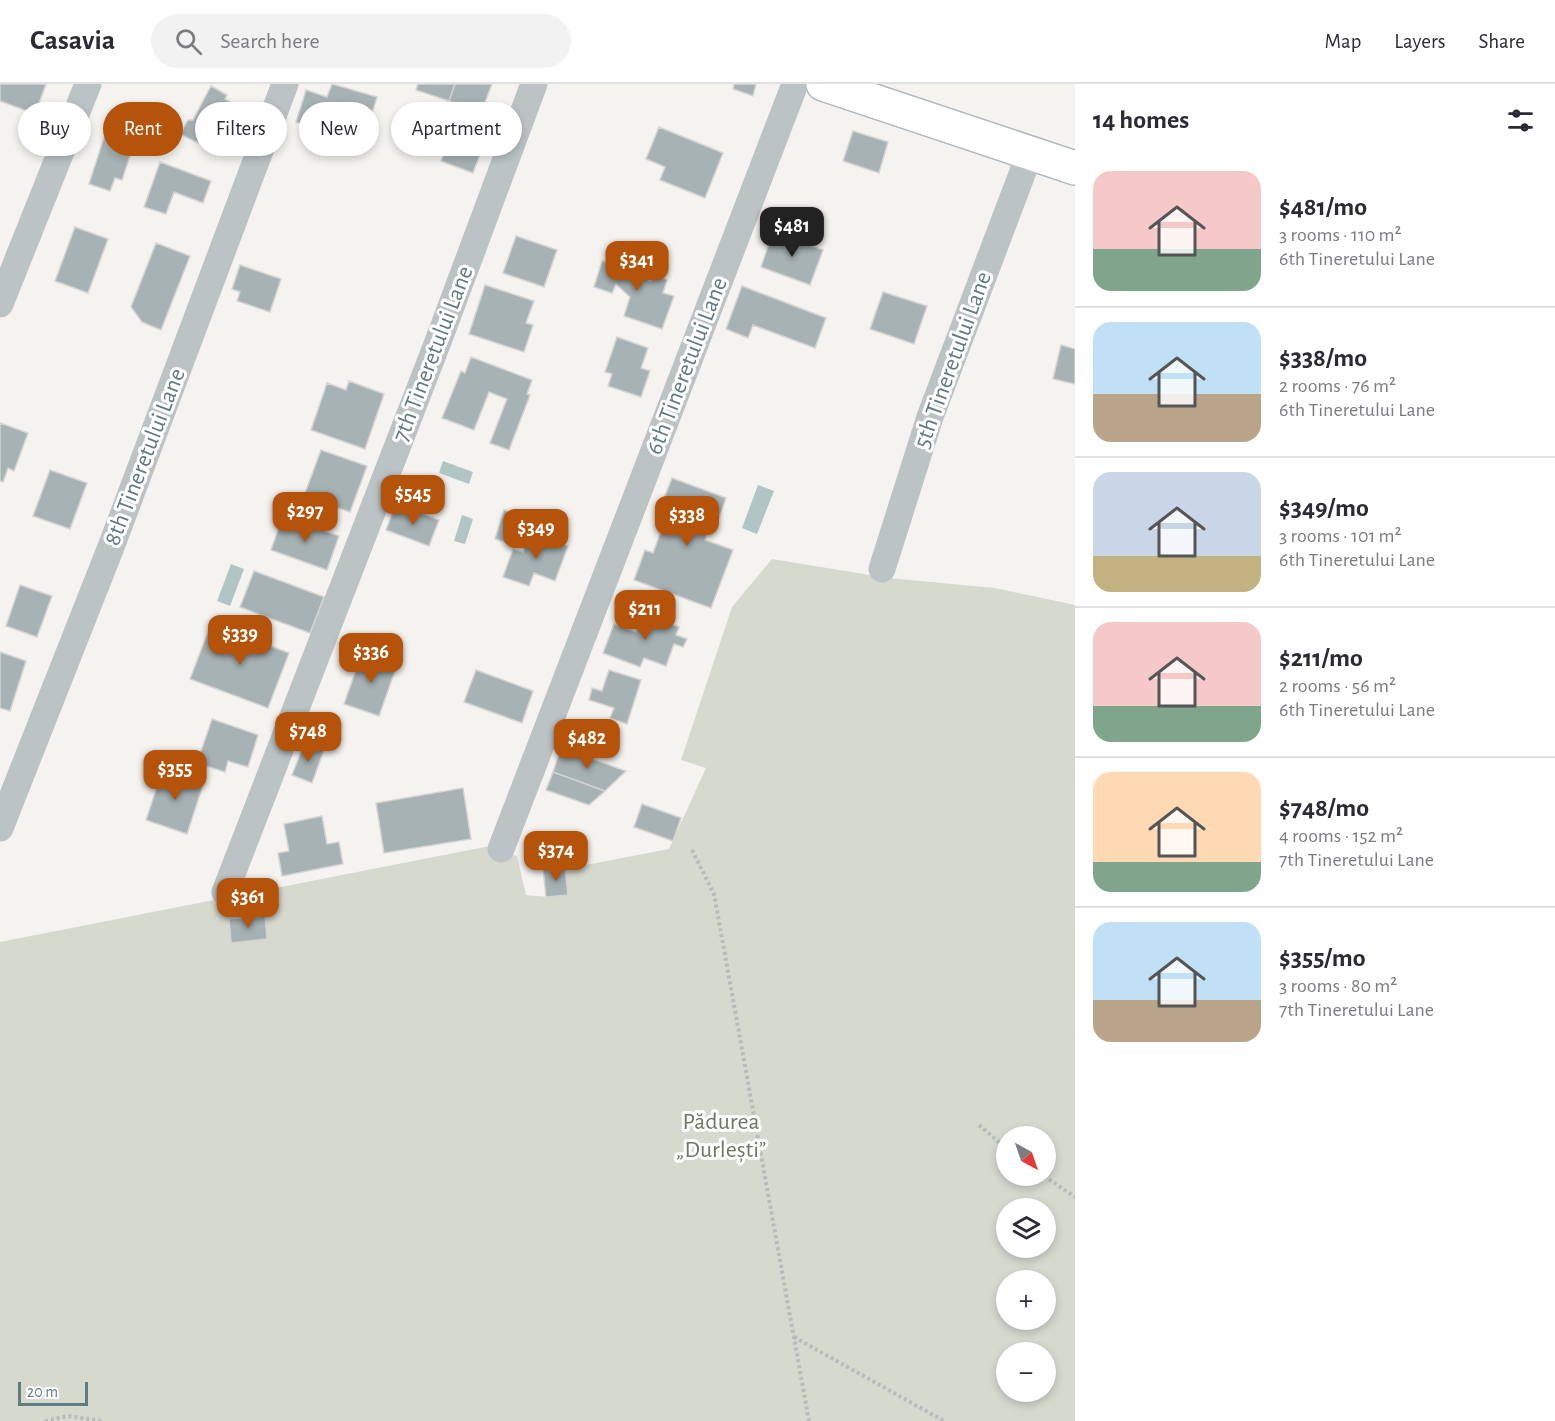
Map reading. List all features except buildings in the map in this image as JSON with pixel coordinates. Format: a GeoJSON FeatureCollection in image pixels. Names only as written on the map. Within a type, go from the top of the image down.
{"type":"FeatureCollection","features":[{"type":"Feature","properties":{"kind":"street"},"geometry":{"type":"LineString","coordinates":[[0,304],[88,84]]}},
{"type":"Feature","properties":{"kind":"street","name":"8th Tineretului Lane"},"geometry":{"type":"LineString","coordinates":[[0,828],[111,547],[285,84]]}},
{"type":"Feature","properties":{"kind":"street","name":"7th Tineretului Lane"},"geometry":{"type":"LineString","coordinates":[[225,892],[439,339],[534,84]]}},
{"type":"Feature","properties":{"kind":"street","name":"6th Tineretului Lane"},"geometry":{"type":"LineString","coordinates":[[501,849],[795,84]]}},
{"type":"Feature","properties":{"kind":"street"},"geometry":{"type":"LineString","coordinates":[[823,84],[1075,168]]}},
{"type":"Feature","properties":{"kind":"street","name":"5th Tineretului Lane"},"geometry":{"type":"LineString","coordinates":[[882,568],[930,417],[1030,153]]}},
{"type":"Feature","properties":{"kind":"path"},"geometry":{"type":"LineString","coordinates":[[692,850],[714,894],[809,1421]]}},
{"type":"Feature","properties":{"kind":"path"},"geometry":{"type":"LineString","coordinates":[[979,1125],[996,1139]]}},
{"type":"Feature","properties":{"kind":"path"},"geometry":{"type":"LineString","coordinates":[[1056,1184],[1075,1197]]}},
{"type":"Feature","properties":{"kind":"path"},"geometry":{"type":"LineString","coordinates":[[794,1337],[944,1421]]}},
{"type":"Feature","properties":{"kind":"path"},"geometry":{"type":"LineString","coordinates":[[45,1421],[68,1416],[104,1421]]}},
{"type":"Feature","properties":{"kind":"green space","name":"Pădurea „Durlești”"},"geometry":{"type":"Polygon","coordinates":[[[772,559],[888,578],[995,588],[1075,605],[1075,1421],[0,1421],[0,942],[490,846],[517,856],[526,895],[549,897],[565,869],[669,849],[706,768],[681,760],[732,607],[772,559]]]}},
{"type":"Feature","properties":{"kind":"shaded area"},"geometry":{"type":"Polygon","coordinates":[[[443,461],[473,472],[469,484],[439,473],[443,461]]]}},
{"type":"Feature","properties":{"kind":"shaded area"},"geometry":{"type":"Polygon","coordinates":[[[758,485],[774,491],[757,534],[742,528],[758,485]]]}},
{"type":"Feature","properties":{"kind":"shaded area"},"geometry":{"type":"Polygon","coordinates":[[[462,515],[473,519],[465,544],[454,541],[462,515]]]}},
{"type":"Feature","properties":{"kind":"shaded area"},"geometry":{"type":"Polygon","coordinates":[[[231,564],[244,569],[230,606],[217,601],[231,564]]]}}]}
